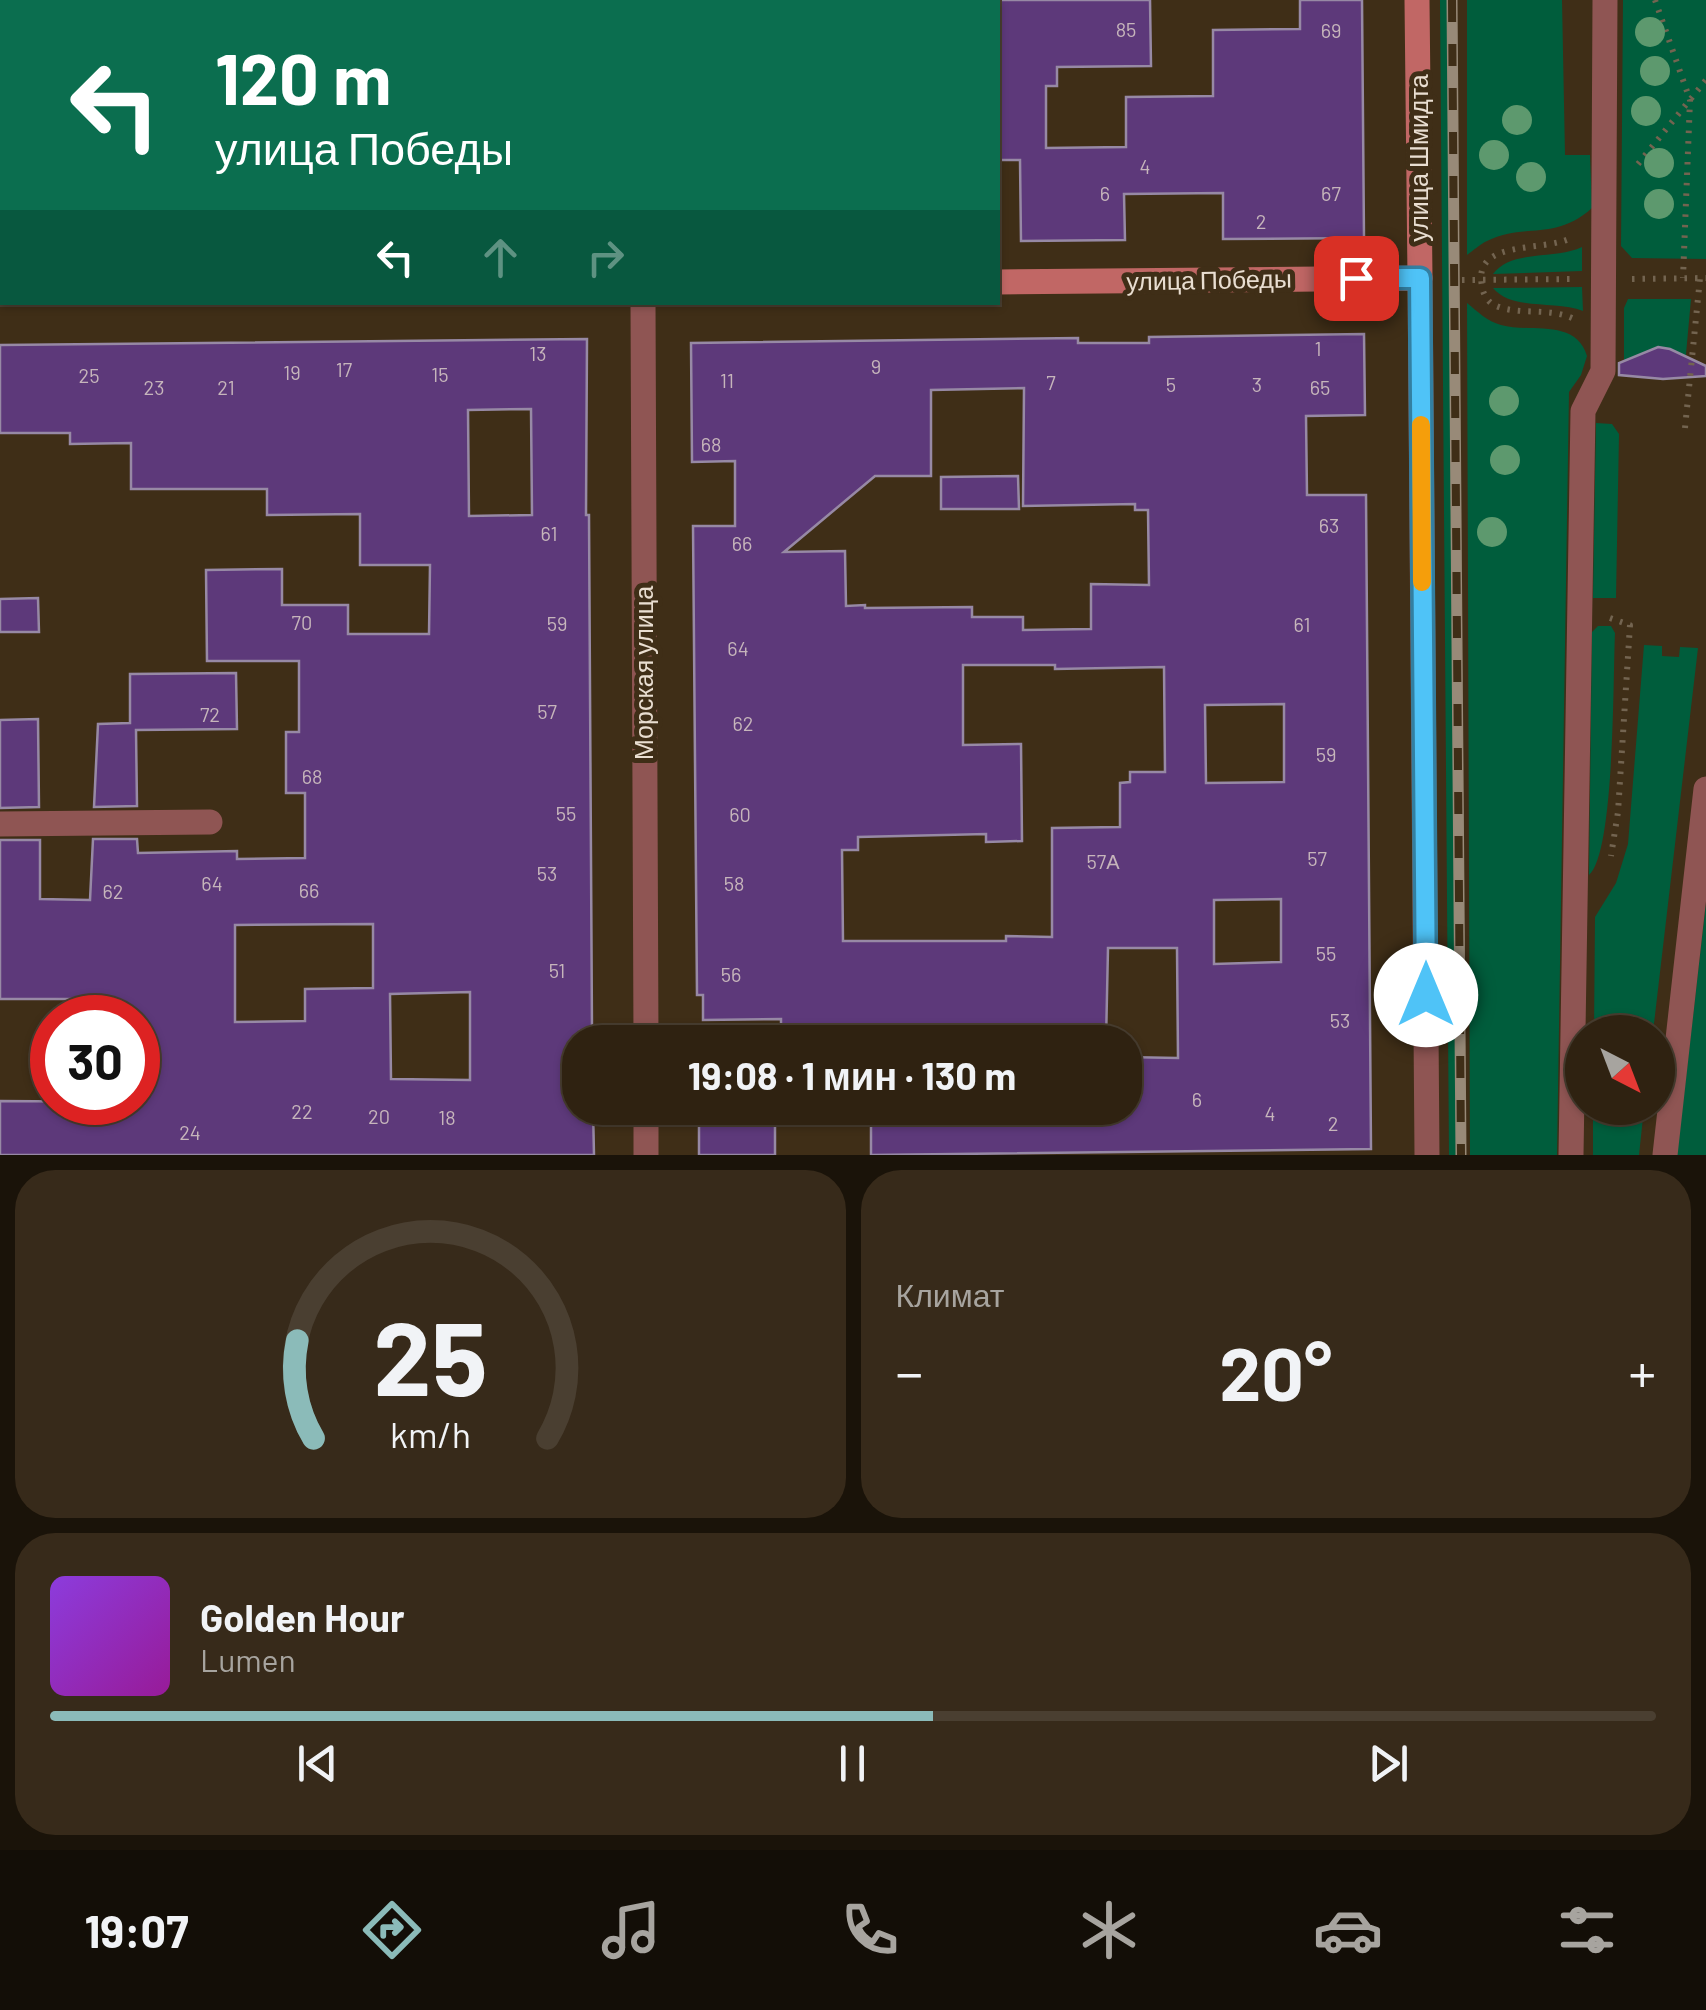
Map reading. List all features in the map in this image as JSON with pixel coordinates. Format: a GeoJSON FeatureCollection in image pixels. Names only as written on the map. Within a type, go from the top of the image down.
{"type":"FeatureCollection","features":[{"type":"Feature","properties":{"kind":"street","name":"улица Шмидта"},"geometry":{"type":"LineString","coordinates":[[1418,0],[1427,1155]]}},
{"type":"Feature","properties":{"kind":"street"},"geometry":{"type":"LineString","coordinates":[[1572,1155],[1582,411],[1603,371],[1605,0]]}},
{"type":"Feature","properties":{"kind":"street","name":"улица Победы"},"geometry":{"type":"LineString","coordinates":[[1000,282],[1420,278]]}},
{"type":"Feature","properties":{"kind":"street","name":"Морская улица"},"geometry":{"type":"LineString","coordinates":[[643,305],[646,1025]]}},
{"type":"Feature","properties":{"kind":"street"},"geometry":{"type":"LineString","coordinates":[[1665,1155],[1706,789]]}},
{"type":"Feature","properties":{"kind":"street"},"geometry":{"type":"LineString","coordinates":[[0,824],[210,822]]}},
{"type":"Feature","properties":{"kind":"street"},"geometry":{"type":"LineString","coordinates":[[646,1125],[646,1155]]}},
{"type":"Feature","properties":{"kind":"path"},"geometry":{"type":"LineString","coordinates":[[1655,0],[1690,100],[1683,278]]}},
{"type":"Feature","properties":{"kind":"path"},"geometry":{"type":"LineString","coordinates":[[1603,350],[1585,327],[1568,316],[1494,305],[1485,297],[1480,280],[1484,263],[1493,255],[1561,244],[1577,234],[1602,210],[1706,80]]}},
{"type":"Feature","properties":{"kind":"path"},"geometry":{"type":"LineString","coordinates":[[1685,428],[1700,278]]}},
{"type":"Feature","properties":{"kind":"path"},"geometry":{"type":"LineString","coordinates":[[1462,280],[1538,279]]}},
{"type":"Feature","properties":{"kind":"path"},"geometry":{"type":"LineString","coordinates":[[1608,866],[1616,832],[1630,625]]}},
{"type":"Feature","properties":{"kind":"green space"},"geometry":{"type":"Polygon","coordinates":[[[1440,0],[1450,0],[1458,1155],[1449,1155],[1440,0]]]}},
{"type":"Feature","properties":{"kind":"green space"},"geometry":{"type":"Polygon","coordinates":[[[1467,0],[1562,0],[1565,155],[1590,155],[1592,208],[1565,225],[1501,236],[1484,242],[1467,255],[1467,0]]]}},
{"type":"Feature","properties":{"kind":"green space"},"geometry":{"type":"Polygon","coordinates":[[[1623,0],[1706,0],[1706,259],[1632,258],[1621,246],[1623,0]]]}},
{"type":"Feature","properties":{"kind":"green space"},"geometry":{"type":"Polygon","coordinates":[[[1582,247],[1582,271],[1493,274],[1511,261],[1582,247]]]}},
{"type":"Feature","properties":{"kind":"green space"},"geometry":{"type":"Polygon","coordinates":[[[1582,287],[1583,311],[1511,300],[1493,288],[1582,287]]]}},
{"type":"Feature","properties":{"kind":"green space"},"geometry":{"type":"Polygon","coordinates":[[[1628,299],[1691,299],[1684,376],[1676,352],[1669,350],[1650,352],[1624,365],[1624,308],[1628,299]]]}},
{"type":"Feature","properties":{"kind":"green space"},"geometry":{"type":"Polygon","coordinates":[[[1467,303],[1501,325],[1550,329],[1573,336],[1587,356],[1581,375],[1569,392],[1557,1155],[1470,1155],[1467,303]]]}},
{"type":"Feature","properties":{"kind":"green space"},"geometry":{"type":"Polygon","coordinates":[[[1596,423],[1612,424],[1619,434],[1616,598],[1593,598],[1596,423]]]}},
{"type":"Feature","properties":{"kind":"green space"},"geometry":{"type":"Polygon","coordinates":[[[1598,626],[1611,626],[1615,633],[1613,722],[1604,834],[1598,860],[1589,875],[1592,632],[1598,626]]]}},
{"type":"Feature","properties":{"kind":"green space"},"geometry":{"type":"Polygon","coordinates":[[[1644,645],[1662,646],[1662,656],[1679,657],[1680,647],[1698,648],[1655,1015],[1594,1015],[1595,917],[1616,883],[1628,844],[1644,645]]]}},
{"type":"Feature","properties":{"kind":"green space"},"geometry":{"type":"Polygon","coordinates":[[[1706,903],[1706,1155],[1677,1155],[1706,903]]]}},
{"type":"Feature","properties":{"kind":"green space"},"geometry":{"type":"Polygon","coordinates":[[[1593,1125],[1642,1125],[1639,1155],[1593,1155],[1593,1125]]]}},
{"type":"Feature","properties":{"kind":"building"},"geometry":{"type":"Polygon","coordinates":[[[1000,0],[1150,0],[1151,66],[1057,67],[1057,86],[1046,86],[1046,148],[1126,147],[1126,97],[1213,96],[1213,30],[1300,29],[1300,0],[1362,0],[1364,238],[1223,239],[1223,193],[1124,194],[1125,240],[1021,241],[1020,160],[1000,160],[1000,0]]]}},
{"type":"Feature","properties":{"kind":"building"},"geometry":{"type":"Polygon","coordinates":[[[1364,334],[1365,415],[1306,416],[1307,495],[1366,495],[1371,1149],[871,1155],[871,1125],[1142,1125],[1142,1057],[1178,1058],[1177,948],[1108,948],[1106,1025],[781,1025],[781,1019],[703,1020],[703,995],[697,995],[693,526],[735,526],[735,461],[692,462],[691,343],[1078,338],[1078,343],[1149,343],[1149,337],[1364,334]],[[1024,388],[931,390],[931,476],[875,476],[784,552],[845,551],[846,606],[972,607],[972,617],[1023,617],[1023,630],[1091,629],[1091,584],[1149,585],[1148,510],[1135,510],[1135,504],[1023,506],[1024,388]],[[963,665],[963,745],[1021,744],[1022,841],[986,842],[986,834],[858,837],[858,850],[842,850],[843,941],[1006,941],[1006,936],[1052,937],[1052,828],[1120,827],[1120,783],[1130,782],[1130,772],[1165,772],[1164,667],[1055,669],[1055,665],[963,665]],[[1284,704],[1205,705],[1206,783],[1284,782],[1284,704]],[[1281,899],[1214,900],[1214,964],[1281,962],[1281,899]]]}},
{"type":"Feature","properties":{"kind":"building"},"geometry":{"type":"Polygon","coordinates":[[[587,339],[592,1025],[562,1025],[562,1125],[593,1125],[594,1155],[0,1155],[0,1101],[30,1101],[30,1125],[160,1125],[160,995],[30,995],[30,999],[0,999],[0,840],[40,840],[40,899],[90,900],[93,839],[137,839],[138,853],[237,851],[237,859],[305,858],[305,793],[286,793],[286,732],[299,732],[299,661],[207,661],[206,570],[282,569],[282,605],[348,605],[348,634],[429,634],[430,565],[360,565],[360,514],[267,515],[267,489],[131,489],[131,443],[70,444],[70,433],[0,433],[0,345],[587,339]],[[531,409],[468,410],[469,516],[532,515],[531,409]],[[373,924],[235,925],[235,1022],[305,1021],[305,989],[373,988],[373,924]],[[470,992],[390,994],[391,1079],[470,1080],[470,992]]]}},
{"type":"Feature","properties":{"kind":"building"},"geometry":{"type":"Polygon","coordinates":[[[1658,347],[1706,366],[1706,376],[1663,379],[1619,375],[1619,363],[1658,347]]]}},
{"type":"Feature","properties":{"kind":"building"},"geometry":{"type":"Polygon","coordinates":[[[1018,476],[1019,509],[941,509],[941,477],[1018,476]]]}},
{"type":"Feature","properties":{"kind":"building"},"geometry":{"type":"Polygon","coordinates":[[[38,598],[39,632],[0,632],[0,599],[38,598]]]}},
{"type":"Feature","properties":{"kind":"building"},"geometry":{"type":"Polygon","coordinates":[[[236,673],[237,729],[136,730],[137,806],[94,807],[98,724],[130,723],[130,674],[236,673]]]}},
{"type":"Feature","properties":{"kind":"building"},"geometry":{"type":"Polygon","coordinates":[[[38,719],[39,807],[0,808],[0,720],[38,719]]]}},
{"type":"Feature","properties":{"kind":"building"},"geometry":{"type":"Polygon","coordinates":[[[699,1125],[775,1125],[775,1155],[699,1155],[699,1125]]]}},
{"type":"Feature","properties":{"kind":"railway"},"geometry":{"type":"LineString","coordinates":[[1452,0],[1461,1155]]}},
{"type":"Feature","properties":{"kind":"slow traffic"},"geometry":{"type":"LineString","coordinates":[[1421,425],[1422,582]]}},
{"type":"Feature","properties":{"kind":"route"},"geometry":{"type":"LineString","coordinates":[[1356,278],[1420,278],[1426,995]]}}]}
